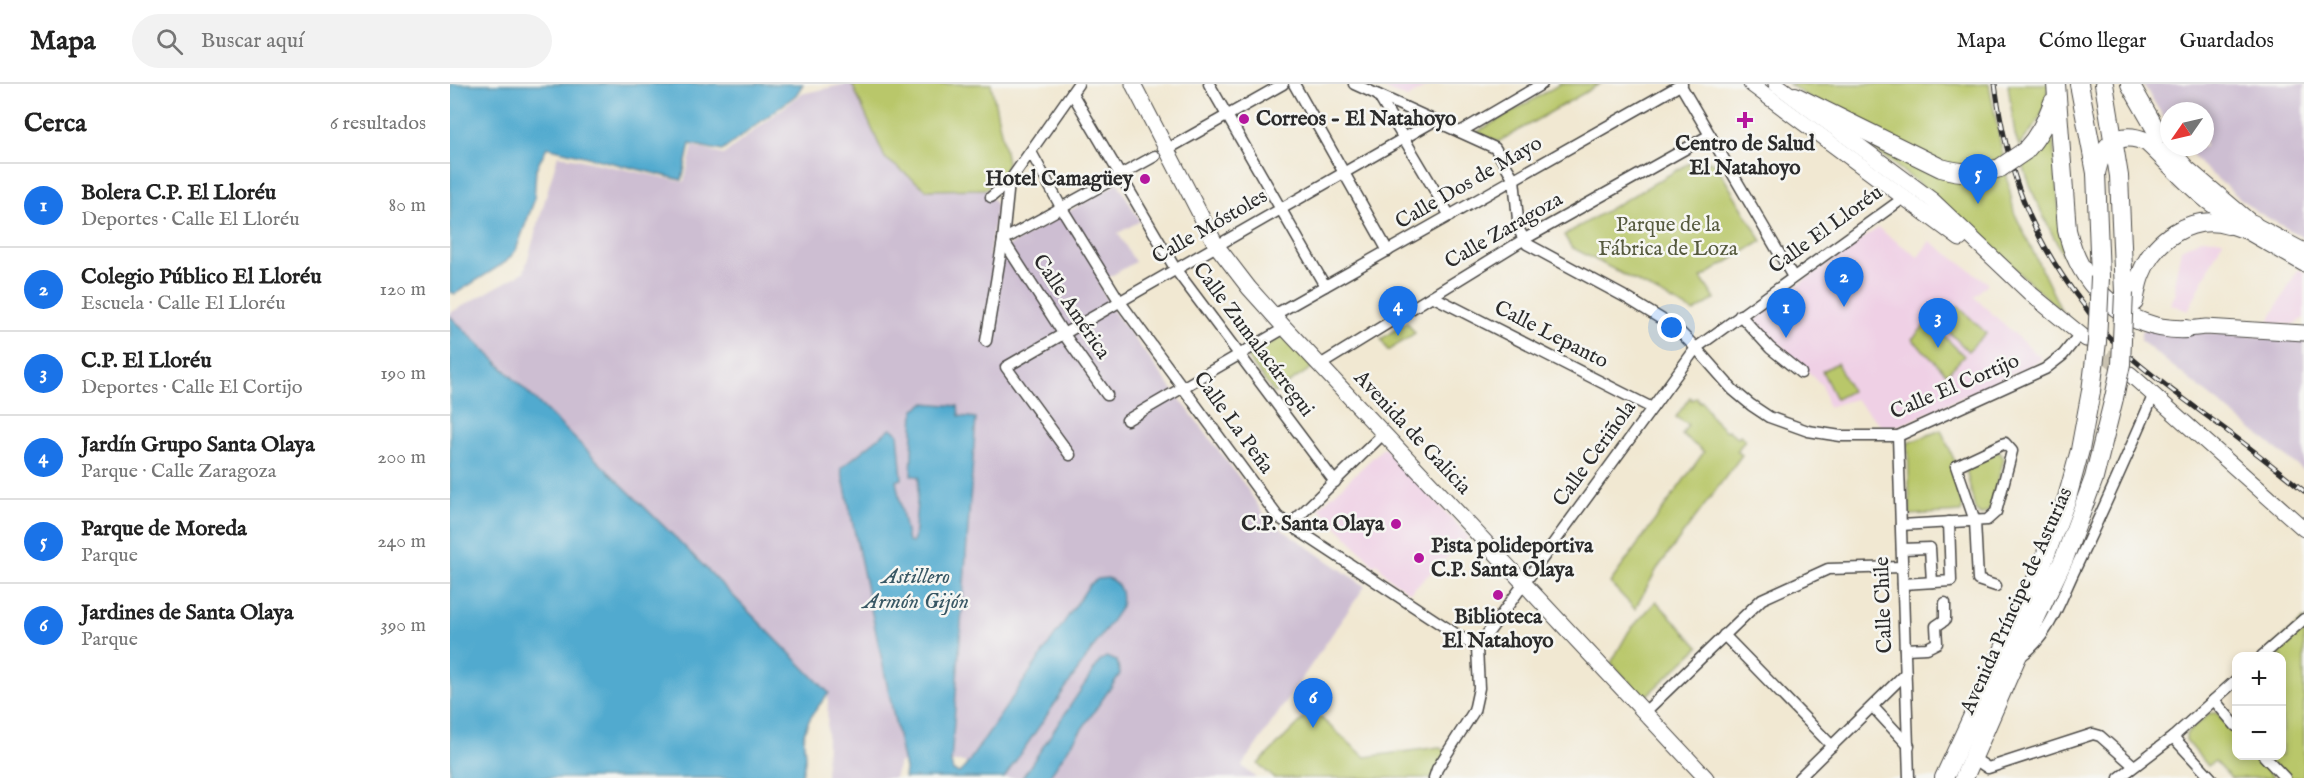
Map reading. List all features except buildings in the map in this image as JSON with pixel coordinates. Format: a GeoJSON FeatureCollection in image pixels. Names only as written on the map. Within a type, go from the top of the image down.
{"type":"FeatureCollection","features":[{"type":"Feature","properties":{"kind":"highway","name":"Avenida Príncipe de Asturias"},"geometry":{"type":"LineString","coordinates":[[1944,778],[2038,575],[2067,498],[2091,391],[2097,342],[2100,277],[2096,173],[2079,84]]}},
{"type":"Feature","properties":{"kind":"highway","name":"Avenida Príncipe de Asturias"},"geometry":{"type":"LineString","coordinates":[[1964,778],[2016,659],[2060,567],[2087,499],[2114,398],[2126,369],[2129,297],[2115,141],[2104,84]]}},
{"type":"Feature","properties":{"kind":"highway"},"geometry":{"type":"LineString","coordinates":[[2130,84],[2160,133]]}},
{"type":"Feature","properties":{"kind":"highway"},"geometry":{"type":"LineString","coordinates":[[1795,96],[1941,168],[1954,172],[1977,174],[2000,168],[2025,151],[2037,138],[2046,122],[2056,89]]}},
{"type":"Feature","properties":{"kind":"highway"},"geometry":{"type":"LineString","coordinates":[[2056,89],[2067,230],[2080,266],[2108,300],[2140,323],[2167,330],[2187,329]]}},
{"type":"Feature","properties":{"kind":"highway"},"geometry":{"type":"LineString","coordinates":[[2096,173],[2100,155],[2115,141],[2129,136],[2147,142],[2187,184],[2208,200],[2242,221],[2253,224]]}},
{"type":"Feature","properties":{"kind":"highway"},"geometry":{"type":"LineString","coordinates":[[2129,297],[2153,250],[2167,238],[2183,228],[2195,225],[2208,223],[2228,225]]}},
{"type":"Feature","properties":{"kind":"street","name":"Avenida de Galicia"},"geometry":{"type":"LineString","coordinates":[[1133,84],[1161,153],[1216,245],[1237,274],[1645,712],[1699,776]]}},
{"type":"Feature","properties":{"kind":"street"},"geometry":{"type":"LineString","coordinates":[[1209,84],[1325,286]]}},
{"type":"Feature","properties":{"kind":"street"},"geometry":{"type":"LineString","coordinates":[[1003,240],[1283,84]]}},
{"type":"Feature","properties":{"kind":"street"},"geometry":{"type":"LineString","coordinates":[[1294,84],[1388,251]]}},
{"type":"Feature","properties":{"kind":"street"},"geometry":{"type":"LineString","coordinates":[[1354,84],[1495,148],[1514,179],[1519,230],[1523,240]]}},
{"type":"Feature","properties":{"kind":"street"},"geometry":{"type":"LineString","coordinates":[[1460,132],[1542,84]]}},
{"type":"Feature","properties":{"kind":"street"},"geometry":{"type":"LineString","coordinates":[[1681,84],[1793,278]]}},
{"type":"Feature","properties":{"kind":"street","name":"Calle Dos de Mayo"},"geometry":{"type":"LineString","coordinates":[[1274,315],[1681,84]]}},
{"type":"Feature","properties":{"kind":"street"},"geometry":{"type":"LineString","coordinates":[[1750,84],[1905,197],[2083,337]]}},
{"type":"Feature","properties":{"kind":"street"},"geometry":{"type":"LineString","coordinates":[[1776,84],[1932,200],[2031,294]]}},
{"type":"Feature","properties":{"kind":"street"},"geometry":{"type":"LineString","coordinates":[[991,197],[1009,182],[1075,89]]}},
{"type":"Feature","properties":{"kind":"street","name":"Calle Zumalacárregui"},"geometry":{"type":"LineString","coordinates":[[1075,89],[1120,176],[1176,270],[1335,482]]}},
{"type":"Feature","properties":{"kind":"street"},"geometry":{"type":"LineString","coordinates":[[1378,95],[1450,216]]}},
{"type":"Feature","properties":{"kind":"street","name":"Calle Móstoles"},"geometry":{"type":"LineString","coordinates":[[1070,455],[1005,367],[1434,121]]}},
{"type":"Feature","properties":{"kind":"street","name":"Calle Zaragoza"},"geometry":{"type":"LineString","coordinates":[[1320,365],[1523,240],[1710,135]]}},
{"type":"Feature","properties":{"kind":"street","name":"Calle La Peña"},"geometry":{"type":"LineString","coordinates":[[1031,152],[1061,207],[1120,302],[1278,517],[1477,648]]}},
{"type":"Feature","properties":{"kind":"street"},"geometry":{"type":"LineString","coordinates":[[2177,156],[2187,168],[2253,224],[2304,251]]}},
{"type":"Feature","properties":{"kind":"street"},"geometry":{"type":"LineString","coordinates":[[986,341],[1003,240],[1009,182]]}},
{"type":"Feature","properties":{"kind":"street","name":"Calle El Lloréu"},"geometry":{"type":"LineString","coordinates":[[1696,348],[1905,197]]}},
{"type":"Feature","properties":{"kind":"street"},"geometry":{"type":"LineString","coordinates":[[2228,225],[2248,232],[2304,264]]}},
{"type":"Feature","properties":{"kind":"street","name":"Calle América"},"geometry":{"type":"LineString","coordinates":[[1003,240],[1063,333],[1107,394]]}},
{"type":"Feature","properties":{"kind":"street","name":"Calle El Cortijo"},"geometry":{"type":"LineString","coordinates":[[1523,240],[1676,328],[1733,390],[1769,417],[1812,432],[1841,436],[1898,436],[2045,369],[2083,337]]}},
{"type":"Feature","properties":{"kind":"street","name":"Calle Lepanto"},"geometry":{"type":"LineString","coordinates":[[1432,296],[1652,408]]}},
{"type":"Feature","properties":{"kind":"street"},"geometry":{"type":"LineString","coordinates":[[1740,315],[1770,348],[1801,373]]}},
{"type":"Feature","properties":{"kind":"street"},"geometry":{"type":"LineString","coordinates":[[2187,329],[2206,327],[2304,333]]}},
{"type":"Feature","properties":{"kind":"street"},"geometry":{"type":"LineString","coordinates":[[1127,420],[1285,328]]}},
{"type":"Feature","properties":{"kind":"street","name":"Calle Ceriñola"},"geometry":{"type":"LineString","coordinates":[[1477,648],[1696,348]]}},
{"type":"Feature","properties":{"kind":"street"},"geometry":{"type":"LineString","coordinates":[[2126,369],[2304,529]]}},
{"type":"Feature","properties":{"kind":"street"},"geometry":{"type":"LineString","coordinates":[[2016,659],[2030,650],[2045,631],[2154,394]]}},
{"type":"Feature","properties":{"kind":"street"},"geometry":{"type":"LineString","coordinates":[[1290,525],[1384,434]]}},
{"type":"Feature","properties":{"kind":"street","name":"Calle Chile"},"geometry":{"type":"LineString","coordinates":[[1898,436],[1910,777]]}},
{"type":"Feature","properties":{"kind":"street"},"geometry":{"type":"LineString","coordinates":[[1901,525],[1974,521],[1987,520],[1996,512],[2012,451],[2005,443],[1956,466],[1974,521],[1978,580],[1996,586]]}},
{"type":"Feature","properties":{"kind":"street"},"geometry":{"type":"LineString","coordinates":[[1903,584],[1951,581],[1949,522]]}},
{"type":"Feature","properties":{"kind":"street"},"geometry":{"type":"LineString","coordinates":[[1902,549],[1930,548],[1932,582]]}},
{"type":"Feature","properties":{"kind":"street"},"geometry":{"type":"LineString","coordinates":[[1645,712],[1762,599],[1823,571],[1903,567]]}},
{"type":"Feature","properties":{"kind":"street"},"geometry":{"type":"LineString","coordinates":[[1905,649],[1927,648],[1936,643],[1936,626],[1946,620],[1945,603]]}},
{"type":"Feature","properties":{"kind":"street"},"geometry":{"type":"LineString","coordinates":[[2268,652],[2304,619]]}},
{"type":"Feature","properties":{"kind":"street"},"geometry":{"type":"LineString","coordinates":[[1724,635],[1832,746]]}},
{"type":"Feature","properties":{"kind":"street"},"geometry":{"type":"LineString","coordinates":[[1434,778],[1437,769],[1474,711],[1479,688],[1477,648]]}},
{"type":"Feature","properties":{"kind":"street"},"geometry":{"type":"LineString","coordinates":[[1798,778],[1906,673]]}},
{"type":"Feature","properties":{"kind":"street"},"geometry":{"type":"LineString","coordinates":[[2119,778],[2173,737],[2232,684]]}},
{"type":"Feature","properties":{"kind":"street"},"geometry":{"type":"LineString","coordinates":[[2214,700],[2232,721]]}},
{"type":"Feature","properties":{"kind":"street"},"geometry":{"type":"LineString","coordinates":[[1873,707],[1909,746]]}},
{"type":"Feature","properties":{"kind":"street"},"geometry":{"type":"LineString","coordinates":[[1973,758],[1988,768],[2093,734],[2100,736],[2134,766]]}},
{"type":"Feature","properties":{"kind":"street"},"geometry":{"type":"LineString","coordinates":[[2173,737],[2211,778]]}},
{"type":"Feature","properties":{"kind":"street"},"geometry":{"type":"LineString","coordinates":[[2268,760],[2285,778]]}},
{"type":"Feature","properties":{"kind":"shaded area"},"geometry":{"type":"Polygon","coordinates":[[[852,84],[885,158],[927,190],[985,189],[997,205],[989,257],[1118,183],[1140,221],[1118,233],[1135,262],[1099,283],[1112,309],[1244,484],[1267,519],[1365,586],[1242,766],[1256,778],[987,778],[964,762],[899,762],[895,778],[826,778],[828,693],[680,542],[450,316],[450,313],[524,272],[558,155],[684,182],[693,146],[723,155],[801,94],[852,84]]]}},
{"type":"Feature","properties":{"kind":"shaded area"},"geometry":{"type":"Polygon","coordinates":[[[1373,84],[1431,84],[1407,98],[1373,84]]]}},
{"type":"Feature","properties":{"kind":"shaded area"},"geometry":{"type":"Polygon","coordinates":[[[2143,84],[2304,84],[2304,238],[2254,210],[2194,156],[2214,156],[2214,102],[2160,102],[2160,111],[2143,84]]]}},
{"type":"Feature","properties":{"kind":"shaded area"},"geometry":{"type":"Polygon","coordinates":[[[1878,228],[1918,257],[1930,241],[1988,283],[1974,297],[2041,358],[2038,362],[1899,426],[1882,426],[1855,399],[1828,407],[1822,385],[1753,319],[1754,316],[1878,228]]]}},
{"type":"Feature","properties":{"kind":"shaded area"},"geometry":{"type":"Polygon","coordinates":[[[2203,238],[2223,240],[2188,311],[2170,304],[2176,293],[2174,284],[2181,249],[2203,238]]]}},
{"type":"Feature","properties":{"kind":"shaded area"},"geometry":{"type":"Polygon","coordinates":[[[2298,269],[2304,272],[2304,318],[2292,325],[2268,323],[2298,269]]]}},
{"type":"Feature","properties":{"kind":"shaded area"},"geometry":{"type":"Polygon","coordinates":[[[2141,331],[2221,333],[2304,341],[2304,471],[2141,341],[2141,331]]]}},
{"type":"Feature","properties":{"kind":"shaded area","name":"C.P. Santa Olaya"},"geometry":{"type":"Polygon","coordinates":[[[1384,447],[1469,537],[1410,592],[1390,579],[1377,563],[1374,565],[1319,508],[1384,447]]]}},
{"type":"Feature","properties":{"kind":"green space"},"geometry":{"type":"Polygon","coordinates":[[[852,84],[991,84],[1007,161],[1005,175],[985,189],[927,190],[885,158],[852,84]]]}},
{"type":"Feature","properties":{"kind":"green space"},"geometry":{"type":"Polygon","coordinates":[[[1560,84],[1600,84],[1498,142],[1477,132],[1560,84]]]}},
{"type":"Feature","properties":{"kind":"green space"},"geometry":{"type":"Polygon","coordinates":[[[1789,84],[1989,84],[2014,212],[2062,312],[1933,195],[1789,84]]]}},
{"type":"Feature","properties":{"kind":"green space"},"geometry":{"type":"Polygon","coordinates":[[[2008,84],[2048,84],[2043,111],[2019,146],[2015,135],[2008,84]]]}},
{"type":"Feature","properties":{"kind":"green space"},"geometry":{"type":"Polygon","coordinates":[[[2052,126],[2061,236],[2069,265],[2042,215],[2022,162],[2052,126]]]}},
{"type":"Feature","properties":{"kind":"green space","name":"Parque de la Fábrica de Loza"},"geometry":{"type":"Polygon","coordinates":[[[1698,158],[1715,163],[1762,241],[1701,278],[1715,299],[1694,312],[1571,247],[1564,235],[1698,158]]]}},
{"type":"Feature","properties":{"kind":"green space"},"geometry":{"type":"Polygon","coordinates":[[[1958,306],[1986,333],[1968,351],[1940,323],[1958,306]]]}},
{"type":"Feature","properties":{"kind":"green space"},"geometry":{"type":"Polygon","coordinates":[[[1929,321],[1964,356],[1947,374],[1912,339],[1929,321]]]}},
{"type":"Feature","properties":{"kind":"green space"},"geometry":{"type":"Polygon","coordinates":[[[1407,322],[1415,333],[1388,351],[1381,339],[1407,322]]]}},
{"type":"Feature","properties":{"kind":"green space"},"geometry":{"type":"Polygon","coordinates":[[[1284,335],[1313,367],[1274,393],[1247,357],[1284,335]]]}},
{"type":"Feature","properties":{"kind":"green space"},"geometry":{"type":"Polygon","coordinates":[[[1837,363],[1851,391],[1836,399],[1822,371],[1837,363]]]}},
{"type":"Feature","properties":{"kind":"green space"},"geometry":{"type":"Polygon","coordinates":[[[1690,397],[1692,400],[1696,397],[1700,402],[1702,401],[1712,418],[1726,431],[1728,430],[1738,438],[1740,435],[1745,440],[1737,451],[1742,455],[1657,569],[1635,609],[1610,583],[1704,452],[1682,435],[1688,425],[1676,417],[1690,397]]]}},
{"type":"Feature","properties":{"kind":"green space"},"geometry":{"type":"Polygon","coordinates":[[[1941,430],[1956,464],[1961,488],[1957,490],[1963,506],[1961,512],[1910,515],[1908,443],[1941,430]]]}},
{"type":"Feature","properties":{"kind":"green space"},"geometry":{"type":"Polygon","coordinates":[[[1999,451],[2004,459],[1989,511],[1981,515],[1975,510],[1966,469],[1969,465],[1999,451]]]}},
{"type":"Feature","properties":{"kind":"green space"},"geometry":{"type":"Polygon","coordinates":[[[1656,601],[1699,647],[1644,698],[1611,663],[1629,631],[1656,601]]]}},
{"type":"Feature","properties":{"kind":"green space"},"geometry":{"type":"Polygon","coordinates":[[[2304,619],[2304,778],[2285,778],[2268,760],[2286,760],[2286,652],[2267,652],[2304,619]]]}},
{"type":"Feature","properties":{"kind":"green space"},"geometry":{"type":"Polygon","coordinates":[[[1312,710],[1365,757],[1439,747],[1447,753],[1434,778],[1274,778],[1258,764],[1312,710]]]}},
{"type":"Feature","properties":{"kind":"green space"},"geometry":{"type":"Polygon","coordinates":[[[2210,713],[2217,713],[2232,731],[2232,760],[2258,760],[2274,778],[2231,778],[2215,761],[2208,766],[2186,740],[2186,734],[2210,713]]]}},
{"type":"Feature","properties":{"kind":"water"},"geometry":{"type":"Polygon","coordinates":[[[450,84],[803,84],[796,95],[722,151],[690,144],[682,180],[547,147],[536,169],[534,201],[516,250],[506,262],[455,294],[450,292],[450,84]]]}},
{"type":"Feature","properties":{"kind":"water"},"geometry":{"type":"Polygon","coordinates":[[[450,316],[680,542],[829,693],[814,712],[805,729],[805,760],[800,778],[450,778],[450,316]]]}},
{"type":"Feature","properties":{"kind":"water","name":"Astillero Armón Gijón"},"geometry":{"type":"Polygon","coordinates":[[[924,403],[958,406],[959,416],[976,418],[951,763],[953,771],[959,773],[965,767],[1090,584],[1098,579],[1108,578],[1119,587],[1122,598],[1121,607],[1004,778],[904,778],[905,769],[841,468],[891,428],[898,433],[902,479],[896,481],[908,542],[912,543],[919,477],[911,475],[914,410],[924,403]]]}},
{"type":"Feature","properties":{"kind":"water"},"geometry":{"type":"Polygon","coordinates":[[[1106,657],[1117,661],[1120,674],[1048,778],[1022,778],[1100,661],[1106,657]]]}},
{"type":"Feature","properties":{"kind":"tunnel"},"geometry":{"type":"LineString","coordinates":[[2088,341],[2128,373]]}},
{"type":"Feature","properties":{"kind":"railway"},"geometry":{"type":"LineString","coordinates":[[1995,84],[2006,145],[2023,200],[2048,253],[2095,321],[2119,347],[2144,368],[2304,491]]}},
{"type":"Feature","properties":{"kind":"place","name":"Correos - El Natahoyo"},"geometry":{"type":"Point","coordinates":[1244,119]}},
{"type":"Feature","properties":{"kind":"place","name":"Centro de Salud El Natahoyo"},"geometry":{"type":"Point","coordinates":[1745,120]}},
{"type":"Feature","properties":{"kind":"place","name":"Hotel Camagüey"},"geometry":{"type":"Point","coordinates":[1145,179]}},
{"type":"Feature","properties":{"kind":"place","name":"Parque de Moreda"},"geometry":{"type":"Point","coordinates":[1978,204]}},
{"type":"Feature","properties":{"kind":"place","name":"Colegio Público El Lloréu"},"geometry":{"type":"Point","coordinates":[1844,307]}},
{"type":"Feature","properties":{"kind":"place","name":"Jardín Grupo Santa Olaya"},"geometry":{"type":"Point","coordinates":[1398,336]}},
{"type":"Feature","properties":{"kind":"place","name":"Bolera C.P. El Lloréu"},"geometry":{"type":"Point","coordinates":[1786,338]}},
{"type":"Feature","properties":{"kind":"place","name":"C.P. El Lloréu"},"geometry":{"type":"Point","coordinates":[1938,348]}},
{"type":"Feature","properties":{"kind":"place","name":"C.P. Santa Olaya"},"geometry":{"type":"Point","coordinates":[1396,524]}},
{"type":"Feature","properties":{"kind":"place","name":"Pista polideportiva C.P. Santa Olaya"},"geometry":{"type":"Point","coordinates":[1419,558]}},
{"type":"Feature","properties":{"kind":"place","name":"Biblioteca El Natahoyo"},"geometry":{"type":"Point","coordinates":[1498,595]}},
{"type":"Feature","properties":{"kind":"place","name":"Jardines de Santa Olaya"},"geometry":{"type":"Point","coordinates":[1313,728]}}]}
